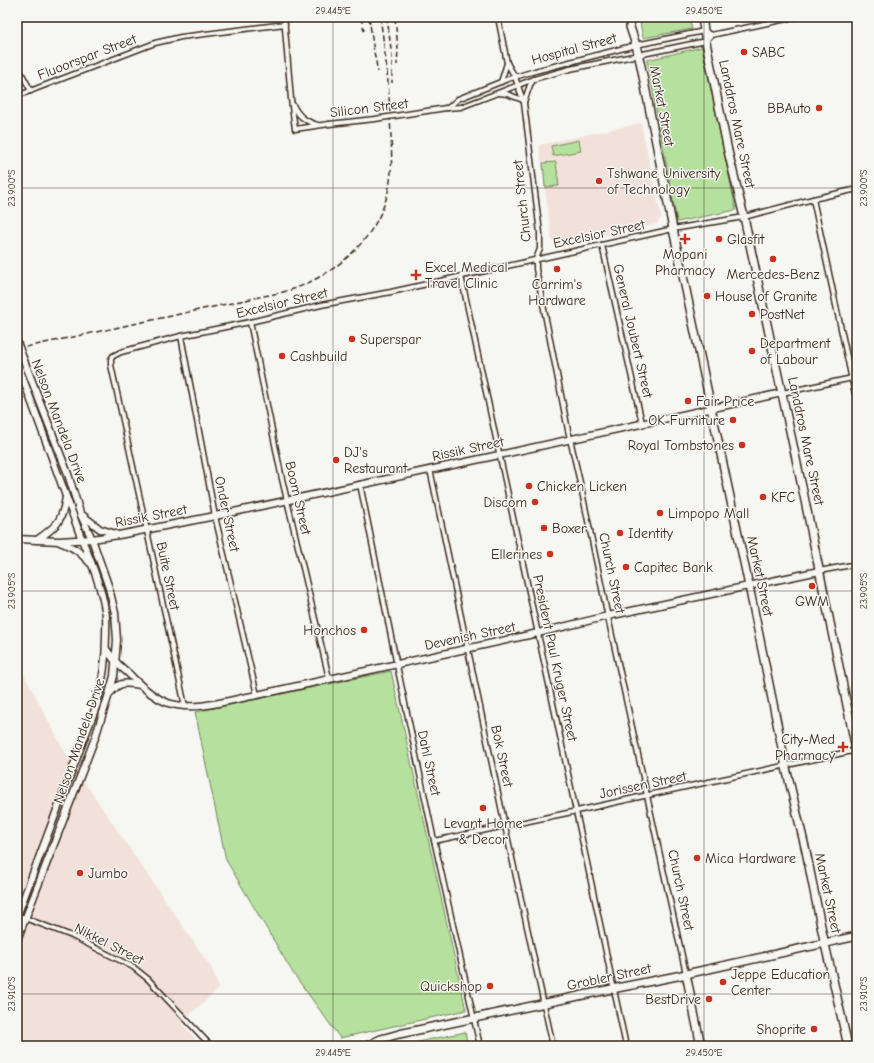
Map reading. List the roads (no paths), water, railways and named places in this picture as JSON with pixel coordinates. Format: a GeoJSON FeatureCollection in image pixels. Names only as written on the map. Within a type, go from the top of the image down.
{"type":"FeatureCollection","features":[{"type":"Feature","properties":{"kind":"main road","name":"Market Street"},"geometry":{"type":"LineString","coordinates":[[628,17],[639,56],[672,229],[786,765],[848,1046]]}},
{"type":"Feature","properties":{"kind":"main road"},"geometry":{"type":"LineString","coordinates":[[630,28],[631,17]]}},
{"type":"Feature","properties":{"kind":"main road","name":"Landdros Mare Street"},"geometry":{"type":"LineString","coordinates":[[702,17],[707,33],[706,41],[728,151],[744,217],[782,393],[857,751]]}},
{"type":"Feature","properties":{"kind":"main road","name":"Nelson Mandela Drive"},"geometry":{"type":"LineString","coordinates":[[17,342],[68,474],[80,513],[92,539],[109,588],[115,613],[117,631],[114,676],[101,720],[17,940]]}},
{"type":"Feature","properties":{"kind":"main road","name":"Nelson Mandela Drive"},"geometry":{"type":"LineString","coordinates":[[17,362],[82,540],[94,567],[106,611],[106,649],[104,676],[100,692],[94,712],[17,916]]}},
{"type":"Feature","properties":{"kind":"main road","name":"Rissik Street"},"geometry":{"type":"LineString","coordinates":[[17,539],[59,541],[92,539],[119,535],[570,440],[782,393]]}},
{"type":"Feature","properties":{"kind":"main road"},"geometry":{"type":"LineString","coordinates":[[36,540],[49,531],[59,520],[62,515],[66,496]]}},
{"type":"Feature","properties":{"kind":"main road"},"geometry":{"type":"LineString","coordinates":[[80,513],[100,529],[119,535]]}},
{"type":"Feature","properties":{"kind":"main road"},"geometry":{"type":"LineString","coordinates":[[59,541],[79,550],[94,567]]}},
{"type":"Feature","properties":{"kind":"main road","name":"Devenish Street"},"geometry":{"type":"LineString","coordinates":[[106,649],[116,662],[157,697],[167,702],[185,706],[213,704],[538,633],[608,616],[819,571]]}},
{"type":"Feature","properties":{"kind":"main road"},"geometry":{"type":"LineString","coordinates":[[109,694],[116,686],[122,684],[140,684]]}},
{"type":"Feature","properties":{"kind":"main road","name":"Grobler Street"},"geometry":{"type":"LineString","coordinates":[[366,1046],[381,1039],[398,1034],[686,974],[857,936]]}},
{"type":"Feature","properties":{"kind":"main road","name":"Church Street"},"geometry":{"type":"LineString","coordinates":[[686,974],[701,1046]]}},
{"type":"Feature","properties":{"kind":"street"},"geometry":{"type":"LineString","coordinates":[[284,17],[291,99],[299,115],[310,122],[319,125]]}},
{"type":"Feature","properties":{"kind":"street","name":"Church Street"},"geometry":{"type":"LineString","coordinates":[[498,17],[507,63],[515,77],[523,102],[540,233],[540,249],[536,259],[538,277],[570,440],[686,974]]}},
{"type":"Feature","properties":{"kind":"street","name":"Hospital Street"},"geometry":{"type":"LineString","coordinates":[[447,108],[458,99],[501,82],[568,62],[636,45],[796,17]]}},
{"type":"Feature","properties":{"kind":"street","name":"Fluoorspar Street"},"geometry":{"type":"LineString","coordinates":[[17,96],[154,43],[181,37],[285,24]]}},
{"type":"Feature","properties":{"kind":"street","name":"Hospital Street"},"geometry":{"type":"LineString","coordinates":[[447,108],[461,107],[534,79],[570,69],[706,41]]}},
{"type":"Feature","properties":{"kind":"street","name":"Church Street"},"geometry":{"type":"LineString","coordinates":[[501,82],[507,63]]}},
{"type":"Feature","properties":{"kind":"street"},"geometry":{"type":"LineString","coordinates":[[17,65],[31,91]]}},
{"type":"Feature","properties":{"kind":"street","name":"Church Street"},"geometry":{"type":"LineString","coordinates":[[523,102],[534,79]]}},
{"type":"Feature","properties":{"kind":"street"},"geometry":{"type":"LineString","coordinates":[[497,93],[507,94],[523,102]]}},
{"type":"Feature","properties":{"kind":"street","name":"Silicon Street"},"geometry":{"type":"LineString","coordinates":[[291,99],[295,128],[397,116],[447,108]]}},
{"type":"Feature","properties":{"kind":"street","name":"Excelsior Street"},"geometry":{"type":"LineString","coordinates":[[113,356],[129,349],[181,336],[391,292],[672,229],[744,217],[857,189]]}},
{"type":"Feature","properties":{"kind":"street"},"geometry":{"type":"LineString","coordinates":[[813,199],[857,403]]}},
{"type":"Feature","properties":{"kind":"street","name":"General Joubert Street"},"geometry":{"type":"LineString","coordinates":[[602,245],[642,423]]}},
{"type":"Feature","properties":{"kind":"street","name":"President Paul Kruger Street"},"geometry":{"type":"LineString","coordinates":[[461,276],[577,811],[626,1046]]}},
{"type":"Feature","properties":{"kind":"street","name":"Boom Street"},"geometry":{"type":"LineString","coordinates":[[250,322],[287,500],[329,678]]}},
{"type":"Feature","properties":{"kind":"street","name":"Onder Street"},"geometry":{"type":"LineString","coordinates":[[181,336],[215,516],[256,694]]}},
{"type":"Feature","properties":{"kind":"street","name":"Buite Street"},"geometry":{"type":"LineString","coordinates":[[113,356],[111,359],[111,365],[185,706]]}},
{"type":"Feature","properties":{"kind":"street","name":"Rissik Street"},"geometry":{"type":"LineString","coordinates":[[782,393],[857,377]]}},
{"type":"Feature","properties":{"kind":"street","name":"Bok Street"},"geometry":{"type":"LineString","coordinates":[[430,469],[553,1046]]}},
{"type":"Feature","properties":{"kind":"street","name":"Dahl Street"},"geometry":{"type":"LineString","coordinates":[[360,484],[434,841],[480,1046]]}},
{"type":"Feature","properties":{"kind":"street","name":"Devenish Street"},"geometry":{"type":"LineString","coordinates":[[819,571],[857,564]]}},
{"type":"Feature","properties":{"kind":"street","name":"Jorissen Street"},"geometry":{"type":"LineString","coordinates":[[434,841],[857,751]]}},
{"type":"Feature","properties":{"kind":"street","name":"Nikkel Street"},"geometry":{"type":"LineString","coordinates":[[17,916],[72,936],[133,967],[148,979],[211,1046]]}},
{"type":"Feature","properties":{"kind":"railway"},"geometry":{"type":"LineString","coordinates":[[361,17],[364,31]]}},
{"type":"Feature","properties":{"kind":"railway"},"geometry":{"type":"LineString","coordinates":[[369,17],[378,72]]}},
{"type":"Feature","properties":{"kind":"railway"},"geometry":{"type":"LineString","coordinates":[[17,349],[288,291],[330,271],[345,260],[370,233],[386,200],[390,181],[392,157],[389,105],[380,17]]}},
{"type":"Feature","properties":{"kind":"railway"},"geometry":{"type":"LineString","coordinates":[[387,17],[392,57],[392,83]]}},
{"type":"Feature","properties":{"kind":"railway"},"geometry":{"type":"LineString","coordinates":[[395,17],[398,49],[397,65]]}},
{"type":"Feature","properties":{"kind":"place","name":"SABC"},"geometry":{"type":"Point","coordinates":[744,52]}},
{"type":"Feature","properties":{"kind":"place","name":"BBAuto"},"geometry":{"type":"Point","coordinates":[819,108]}},
{"type":"Feature","properties":{"kind":"place","name":"Tshwane University of Technology"},"geometry":{"type":"Point","coordinates":[599,181]}},
{"type":"Feature","properties":{"kind":"place","name":"Mopani Pharmacy"},"geometry":{"type":"Point","coordinates":[685,239]}},
{"type":"Feature","properties":{"kind":"place","name":"Glasfit"},"geometry":{"type":"Point","coordinates":[719,239]}},
{"type":"Feature","properties":{"kind":"place","name":"Mercedes-Benz"},"geometry":{"type":"Point","coordinates":[773,259]}},
{"type":"Feature","properties":{"kind":"place","name":"Carrim's Hardware"},"geometry":{"type":"Point","coordinates":[557,269]}},
{"type":"Feature","properties":{"kind":"place","name":"Excel Medical Travel Clinic"},"geometry":{"type":"Point","coordinates":[416,275]}},
{"type":"Feature","properties":{"kind":"place","name":"House of Granite"},"geometry":{"type":"Point","coordinates":[707,296]}},
{"type":"Feature","properties":{"kind":"place","name":"PostNet"},"geometry":{"type":"Point","coordinates":[752,314]}},
{"type":"Feature","properties":{"kind":"place","name":"Superspar"},"geometry":{"type":"Point","coordinates":[352,339]}},
{"type":"Feature","properties":{"kind":"place","name":"Department of Labour"},"geometry":{"type":"Point","coordinates":[752,351]}},
{"type":"Feature","properties":{"kind":"place","name":"Cashbuild"},"geometry":{"type":"Point","coordinates":[282,356]}},
{"type":"Feature","properties":{"kind":"place","name":"Fair Price"},"geometry":{"type":"Point","coordinates":[688,401]}},
{"type":"Feature","properties":{"kind":"place","name":"OK Furniture"},"geometry":{"type":"Point","coordinates":[733,420]}},
{"type":"Feature","properties":{"kind":"place","name":"Royal Tombstones"},"geometry":{"type":"Point","coordinates":[742,445]}},
{"type":"Feature","properties":{"kind":"place","name":"DJ's Restaurant"},"geometry":{"type":"Point","coordinates":[336,460]}},
{"type":"Feature","properties":{"kind":"place","name":"Chicken Licken"},"geometry":{"type":"Point","coordinates":[529,486]}},
{"type":"Feature","properties":{"kind":"place","name":"KFC"},"geometry":{"type":"Point","coordinates":[763,497]}},
{"type":"Feature","properties":{"kind":"place","name":"Discom"},"geometry":{"type":"Point","coordinates":[535,502]}},
{"type":"Feature","properties":{"kind":"place","name":"Limpopo Mall"},"geometry":{"type":"Point","coordinates":[660,513]}},
{"type":"Feature","properties":{"kind":"place","name":"Boxer"},"geometry":{"type":"Point","coordinates":[544,528]}},
{"type":"Feature","properties":{"kind":"place","name":"Identity"},"geometry":{"type":"Point","coordinates":[620,533]}},
{"type":"Feature","properties":{"kind":"place","name":"Ellerines"},"geometry":{"type":"Point","coordinates":[550,554]}},
{"type":"Feature","properties":{"kind":"place","name":"Capitec Bank"},"geometry":{"type":"Point","coordinates":[626,567]}},
{"type":"Feature","properties":{"kind":"place","name":"GWM"},"geometry":{"type":"Point","coordinates":[812,586]}},
{"type":"Feature","properties":{"kind":"place","name":"Honchos"},"geometry":{"type":"Point","coordinates":[364,630]}},
{"type":"Feature","properties":{"kind":"place","name":"City-Med Pharmacy"},"geometry":{"type":"Point","coordinates":[843,747]}},
{"type":"Feature","properties":{"kind":"place","name":"Levant Home & Decor"},"geometry":{"type":"Point","coordinates":[483,808]}},
{"type":"Feature","properties":{"kind":"place","name":"Mica Hardware"},"geometry":{"type":"Point","coordinates":[697,858]}},
{"type":"Feature","properties":{"kind":"place","name":"Jumbo"},"geometry":{"type":"Point","coordinates":[80,873]}},
{"type":"Feature","properties":{"kind":"place","name":"Jeppe Education Center"},"geometry":{"type":"Point","coordinates":[723,982]}},
{"type":"Feature","properties":{"kind":"place","name":"Quickshop"},"geometry":{"type":"Point","coordinates":[490,986]}},
{"type":"Feature","properties":{"kind":"place","name":"BestDrive"},"geometry":{"type":"Point","coordinates":[709,999]}},
{"type":"Feature","properties":{"kind":"place","name":"Shoprite"},"geometry":{"type":"Point","coordinates":[814,1029]}}]}
